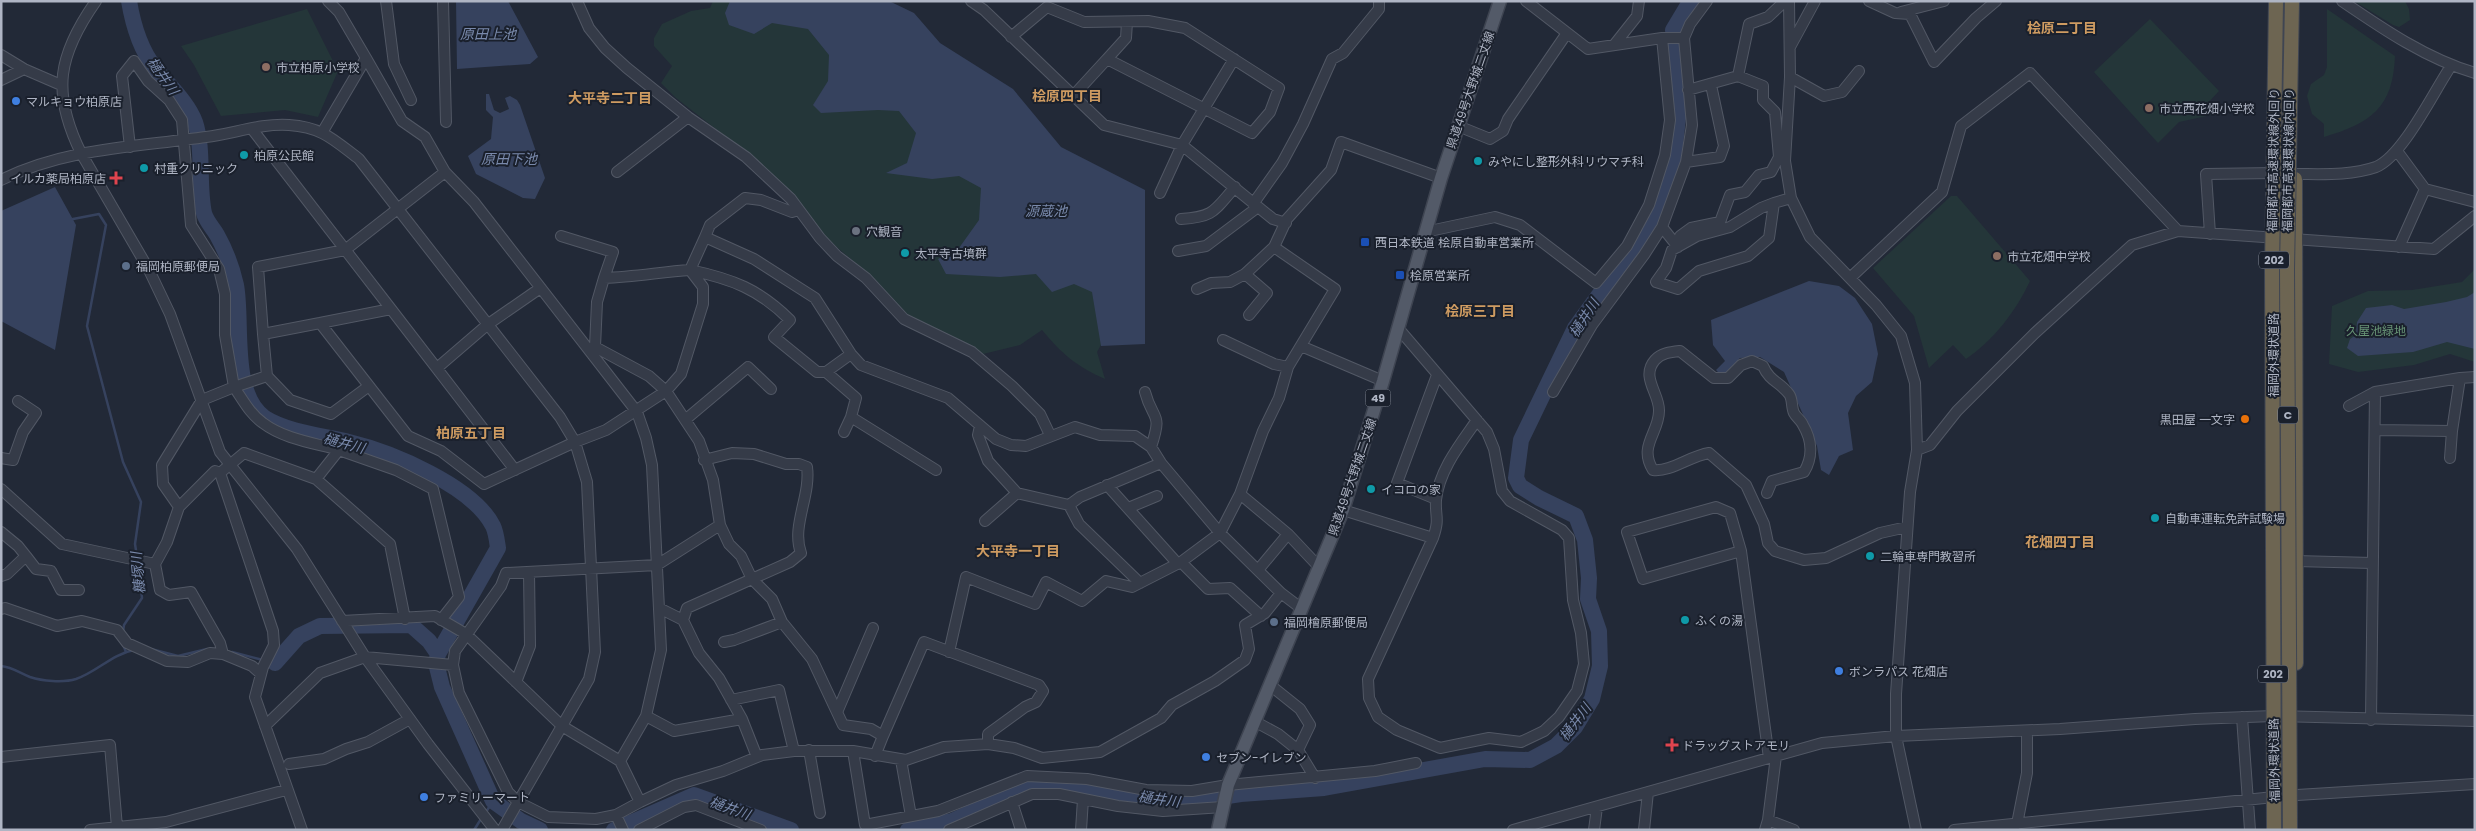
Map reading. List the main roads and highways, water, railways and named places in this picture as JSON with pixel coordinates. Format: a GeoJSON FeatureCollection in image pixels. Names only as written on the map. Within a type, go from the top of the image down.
{"type":"FeatureCollection","features":[{"type":"Feature","properties":{"kind":"highway","name":"福岡外環状道路"},"geometry":{"type":"LineString","coordinates":[[2275,830],[2273,440],[2275,174],[2272,72],[2276,1]]}},
{"type":"Feature","properties":{"kind":"highway","name":"福岡都市高速環状線外回り"},"geometry":{"type":"LineString","coordinates":[[2275,830],[2272,249],[2276,1]]}},
{"type":"Feature","properties":{"kind":"highway","name":"福岡都市高速環状線内回り"},"geometry":{"type":"LineString","coordinates":[[2290,830],[2287,270],[2292,1]]}},
{"type":"Feature","properties":{"kind":"highway","name":"福岡外環状道路"},"geometry":{"type":"LineString","coordinates":[[2297,830],[2295,69],[2298,1]]}},
{"type":"Feature","properties":{"kind":"main road","name":"県道49号大野城二丈線"},"geometry":{"type":"LineString","coordinates":[[1218,830],[1228,785],[1320,568],[1342,510],[1383,381],[1441,178],[1500,1]]}},
{"type":"Feature","properties":{"kind":"water","name":"原田上池"},"geometry":{"type":"Polygon","coordinates":[[[456,1],[508,1],[538,57],[530,64],[457,69],[456,1]]]}},
{"type":"Feature","properties":{"kind":"water","name":"源蔵池"},"geometry":{"type":"Polygon","coordinates":[[[730,1],[889,1],[914,13],[940,43],[1013,89],[1061,147],[1145,190],[1145,344],[1101,346],[1092,292],[1074,284],[1052,292],[1036,274],[1000,277],[946,274],[938,259],[959,248],[979,220],[981,188],[959,176],[932,179],[886,173],[907,163],[916,133],[899,111],[878,110],[821,113],[813,105],[828,81],[829,55],[808,29],[772,23],[754,34],[729,25],[725,13],[730,1]]]}},
{"type":"Feature","properties":{"kind":"water","name":"原田下池"},"geometry":{"type":"Polygon","coordinates":[[[486,94],[489,94],[494,110],[500,113],[509,109],[505,98],[510,96],[517,100],[520,105],[545,178],[535,199],[523,198],[476,174],[468,156],[491,139],[493,117],[486,110],[486,94]]]}},
{"type":"Feature","properties":{"kind":"water"},"geometry":{"type":"Polygon","coordinates":[[[55,187],[76,225],[55,350],[1,321],[1,211],[55,187]]]}},
{"type":"Feature","properties":{"kind":"water"},"geometry":{"type":"Polygon","coordinates":[[[1809,281],[1839,286],[1855,298],[1872,324],[1878,354],[1872,382],[1856,396],[1848,413],[1853,450],[1839,456],[1829,475],[1821,470],[1817,446],[1784,372],[1760,357],[1740,358],[1722,376],[1716,370],[1725,361],[1713,345],[1711,320],[1809,281]]]}},
{"type":"Feature","properties":{"kind":"water"},"geometry":{"type":"Polygon","coordinates":[[[2475,292],[2475,349],[2447,342],[2413,352],[2358,356],[2347,348],[2350,339],[2356,335],[2357,322],[2366,308],[2392,305],[2404,309],[2467,297],[2475,292]]]}},
{"type":"Feature","properties":{"kind":"waterway","name":"樋井川"},"geometry":{"type":"LineString","coordinates":[[129,1],[135,28],[145,53],[182,100],[195,122],[198,133],[204,213],[223,247],[236,285],[242,375],[254,407],[265,418],[284,427],[349,442],[408,462],[450,484],[468,497],[483,511],[493,526],[498,548],[438,654],[436,663],[442,687],[493,801],[521,821],[540,830]]}},
{"type":"Feature","properties":{"kind":"waterway","name":"樋井川"},"geometry":{"type":"LineString","coordinates":[[908,830],[952,821],[1030,786],[1073,786],[1187,802],[1241,794],[1324,788],[1485,759],[1530,760],[1556,746],[1575,727],[1592,699],[1600,666],[1599,631],[1588,599],[1589,578],[1585,540],[1576,516],[1539,498],[1520,486],[1516,478],[1521,440],[1575,328],[1650,225],[1673,163],[1680,100],[1673,30],[1688,5],[1693,1]]}},
{"type":"Feature","properties":{"kind":"waterway","name":"糠塚川"},"geometry":{"type":"LineString","coordinates":[[73,219],[99,214],[106,225],[87,326],[123,462],[141,502],[135,544],[137,557]]}},
{"type":"Feature","properties":{"kind":"waterway","name":"糠塚川"},"geometry":{"type":"LineString","coordinates":[[123,632],[124,625],[142,598],[138,563]]}},
{"type":"Feature","properties":{"kind":"waterway","name":"糠塚川"},"geometry":{"type":"LineString","coordinates":[[275,663],[299,636],[320,626],[411,625],[429,641],[438,654]]}},
{"type":"Feature","properties":{"kind":"waterway","name":"糠塚川"},"geometry":{"type":"LineString","coordinates":[[122,642],[126,652]]}},
{"type":"Feature","properties":{"kind":"waterway","name":"糠塚川"},"geometry":{"type":"LineString","coordinates":[[147,648],[178,656],[207,649]]}},
{"type":"Feature","properties":{"kind":"waterway"},"geometry":{"type":"LineString","coordinates":[[1,666],[30,677],[65,681],[84,676],[119,655],[134,650]]}},
{"type":"Feature","properties":{"kind":"waterway","name":"糠塚川"},"geometry":{"type":"LineString","coordinates":[[232,652],[263,660]]}},
{"type":"Feature","properties":{"kind":"waterway","name":"糠塚川"},"geometry":{"type":"LineString","coordinates":[[268,661],[275,663]]}},
{"type":"Feature","properties":{"kind":"waterway","name":"樋井川"},"geometry":{"type":"LineString","coordinates":[[614,830],[694,795],[791,830]]}},
{"type":"Feature","properties":{"kind":"waterway"},"geometry":{"type":"LineString","coordinates":[[486,812],[493,801]]}},
{"type":"Feature","properties":{"kind":"waterway"},"geometry":{"type":"LineString","coordinates":[[474,830],[481,819]]}},
{"type":"Feature","properties":{"kind":"place","name":"市立柏原小学校"},"geometry":{"type":"Point","coordinates":[266,67]}},
{"type":"Feature","properties":{"kind":"place","name":"マルキョウ柏原店"},"geometry":{"type":"Point","coordinates":[16,101]}},
{"type":"Feature","properties":{"kind":"place","name":"市立西花畑小学校"},"geometry":{"type":"Point","coordinates":[2149,108]}},
{"type":"Feature","properties":{"kind":"place","name":"柏原公民館"},"geometry":{"type":"Point","coordinates":[244,155]}},
{"type":"Feature","properties":{"kind":"place","name":"みやにし整形外科リウマチ科"},"geometry":{"type":"Point","coordinates":[1478,161]}},
{"type":"Feature","properties":{"kind":"place","name":"村重クリニック"},"geometry":{"type":"Point","coordinates":[144,168]}},
{"type":"Feature","properties":{"kind":"place","name":"イルカ薬局柏原店"},"geometry":{"type":"Point","coordinates":[116,178]}},
{"type":"Feature","properties":{"kind":"place","name":"穴観音"},"geometry":{"type":"Point","coordinates":[856,231]}},
{"type":"Feature","properties":{"kind":"place","name":"西日本鉄道 桧原自動車営業所"},"geometry":{"type":"Point","coordinates":[1365,242]}},
{"type":"Feature","properties":{"kind":"place","name":"太平寺古墳群"},"geometry":{"type":"Point","coordinates":[905,253]}},
{"type":"Feature","properties":{"kind":"place","name":"市立花畑中学校"},"geometry":{"type":"Point","coordinates":[1997,256]}},
{"type":"Feature","properties":{"kind":"place","name":"福岡柏原郵便局"},"geometry":{"type":"Point","coordinates":[126,266]}},
{"type":"Feature","properties":{"kind":"place","name":"桧原営業所"},"geometry":{"type":"Point","coordinates":[1400,275]}},
{"type":"Feature","properties":{"kind":"place","name":"黒田屋 一文字"},"geometry":{"type":"Point","coordinates":[2245,419]}},
{"type":"Feature","properties":{"kind":"place","name":"イコロの家"},"geometry":{"type":"Point","coordinates":[1371,489]}},
{"type":"Feature","properties":{"kind":"place","name":"自動車運転免許試験場"},"geometry":{"type":"Point","coordinates":[2155,518]}},
{"type":"Feature","properties":{"kind":"place","name":"二輪車専門教習所"},"geometry":{"type":"Point","coordinates":[1870,556]}},
{"type":"Feature","properties":{"kind":"place","name":"ふくの湯"},"geometry":{"type":"Point","coordinates":[1685,620]}},
{"type":"Feature","properties":{"kind":"place","name":"福岡檜原郵便局"},"geometry":{"type":"Point","coordinates":[1274,622]}},
{"type":"Feature","properties":{"kind":"place","name":"ボンラパス 花畑店"},"geometry":{"type":"Point","coordinates":[1839,671]}},
{"type":"Feature","properties":{"kind":"place","name":"ドラッグストアモリ"},"geometry":{"type":"Point","coordinates":[1672,745]}},
{"type":"Feature","properties":{"kind":"place","name":"セブン-イレブン"},"geometry":{"type":"Point","coordinates":[1206,757]}},
{"type":"Feature","properties":{"kind":"place","name":"ファミリーマート"},"geometry":{"type":"Point","coordinates":[424,797]}},
{"type":"Feature","properties":{"kind":"district","name":"桧原二丁目"},"geometry":{"type":"Point","coordinates":[2062,28]}},
{"type":"Feature","properties":{"kind":"district","name":"桧原四丁目"},"geometry":{"type":"Point","coordinates":[1067,96]}},
{"type":"Feature","properties":{"kind":"district","name":"大平寺二丁目"},"geometry":{"type":"Point","coordinates":[610,98]}},
{"type":"Feature","properties":{"kind":"district","name":"桧原三丁目"},"geometry":{"type":"Point","coordinates":[1480,311]}},
{"type":"Feature","properties":{"kind":"district","name":"柏原五丁目"},"geometry":{"type":"Point","coordinates":[471,433]}},
{"type":"Feature","properties":{"kind":"district","name":"花畑四丁目"},"geometry":{"type":"Point","coordinates":[2060,542]}},
{"type":"Feature","properties":{"kind":"district","name":"大平寺一丁目"},"geometry":{"type":"Point","coordinates":[1018,551]}},
{"type":"Feature","properties":{"kind":"park label","name":"久屋池緑地"},"geometry":{"type":"Point","coordinates":[2376,330]}}]}
